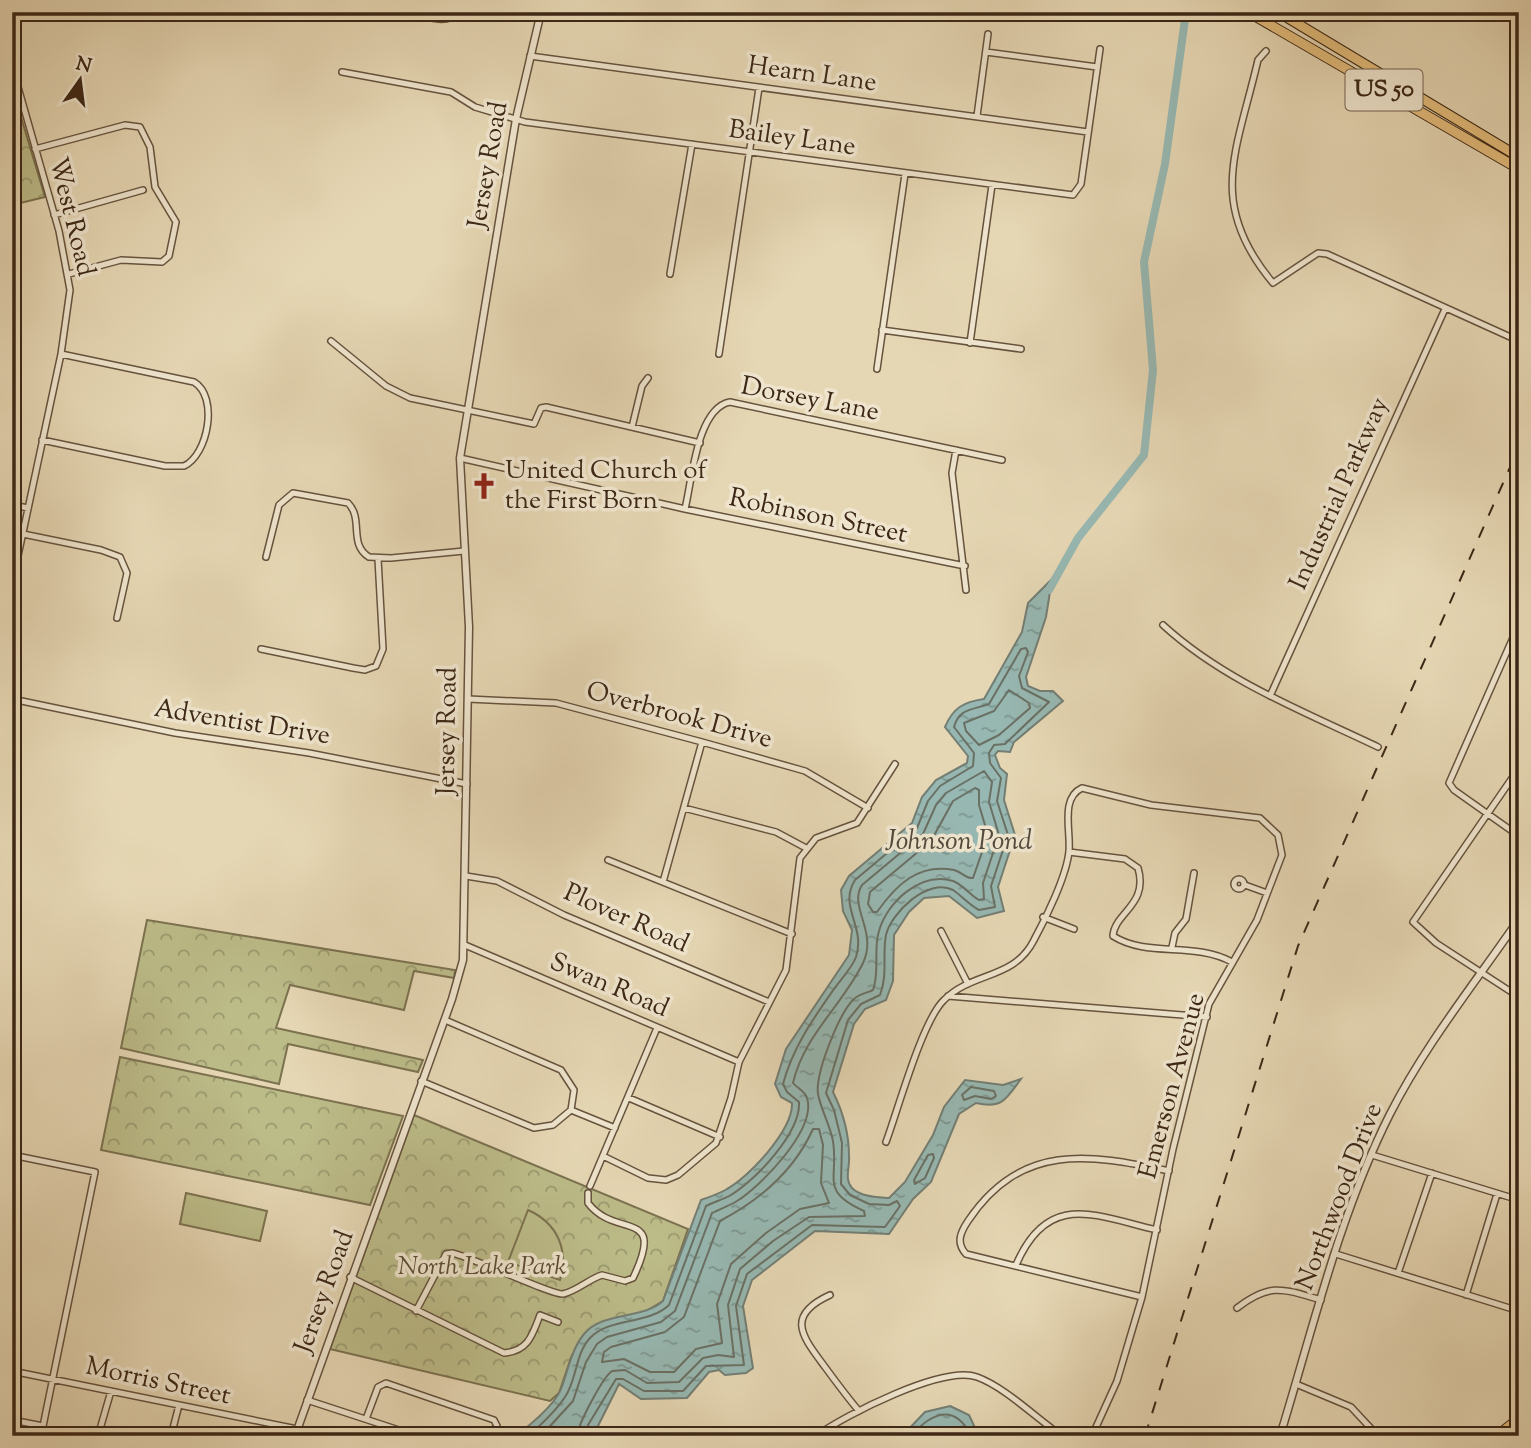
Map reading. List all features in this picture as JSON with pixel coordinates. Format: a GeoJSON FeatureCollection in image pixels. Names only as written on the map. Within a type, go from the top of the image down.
{"type":"FeatureCollection","features":[{"type":"Feature","properties":{"kind":"highway","name":"US 50"},"geometry":{"type":"LineString","coordinates":[[1248,12],[1519,169]]}},
{"type":"Feature","properties":{"kind":"highway","name":"US 50"},"geometry":{"type":"LineString","coordinates":[[1278,12],[1519,157]]}},
{"type":"Feature","properties":{"kind":"main road"},"geometry":{"type":"LineString","coordinates":[[1496,1436],[1519,1418]]}},
{"type":"Feature","properties":{"kind":"street"},"geometry":{"type":"LineString","coordinates":[[415,12],[442,20],[454,18],[460,12]]}},
{"type":"Feature","properties":{"kind":"street","name":"Jersey Road"},"geometry":{"type":"LineString","coordinates":[[296,1433],[461,972],[465,945],[469,627],[460,458],[516,119],[541,12]]}},
{"type":"Feature","properties":{"kind":"street"},"geometry":{"type":"LineString","coordinates":[[977,116],[988,34]]}},
{"type":"Feature","properties":{"kind":"street"},"geometry":{"type":"LineString","coordinates":[[1088,132],[1100,49]]}},
{"type":"Feature","properties":{"kind":"street"},"geometry":{"type":"LineString","coordinates":[[1266,51],[1258,60],[1230,181],[1233,211],[1240,234],[1251,257],[1273,283],[1318,253],[1327,254],[1519,341]]}},
{"type":"Feature","properties":{"kind":"street"},"geometry":{"type":"LineString","coordinates":[[986,52],[1097,66]]}},
{"type":"Feature","properties":{"kind":"street","name":"Hearn Lane"},"geometry":{"type":"LineString","coordinates":[[530,56],[1088,132]]}},
{"type":"Feature","properties":{"kind":"street","name":"West Road"},"geometry":{"type":"LineString","coordinates":[[12,66],[69,274],[69,303],[61,354],[12,584]]}},
{"type":"Feature","properties":{"kind":"street","name":"Bailey Lane"},"geometry":{"type":"LineString","coordinates":[[342,72],[451,92],[475,107],[516,119],[1063,195],[1073,195],[1080,190],[1088,132]]}},
{"type":"Feature","properties":{"kind":"street"},"geometry":{"type":"LineString","coordinates":[[719,354],[759,88]]}},
{"type":"Feature","properties":{"kind":"street"},"geometry":{"type":"LineString","coordinates":[[35,149],[125,125],[140,127],[150,146],[155,187],[176,222],[169,256],[162,262],[121,260],[69,274]]}},
{"type":"Feature","properties":{"kind":"street"},"geometry":{"type":"LineString","coordinates":[[670,274],[692,144]]}},
{"type":"Feature","properties":{"kind":"street","name":"Dorsey Lane"},"geometry":{"type":"LineString","coordinates":[[877,369],[905,174]]}},
{"type":"Feature","properties":{"kind":"street"},"geometry":{"type":"LineString","coordinates":[[970,343],[992,185]]}},
{"type":"Feature","properties":{"kind":"street"},"geometry":{"type":"LineString","coordinates":[[54,215],[143,190]]}},
{"type":"Feature","properties":{"kind":"street","name":"Industrial Parkway"},"geometry":{"type":"LineString","coordinates":[[1270,696],[1445,309]]}},
{"type":"Feature","properties":{"kind":"street"},"geometry":{"type":"LineString","coordinates":[[882,331],[1021,349]]}},
{"type":"Feature","properties":{"kind":"street"},"geometry":{"type":"LineString","coordinates":[[331,341],[401,395],[418,401],[534,424],[540,410],[546,407],[700,443]]}},
{"type":"Feature","properties":{"kind":"street"},"geometry":{"type":"LineString","coordinates":[[12,344],[15,352],[12,367]]}},
{"type":"Feature","properties":{"kind":"street"},"geometry":{"type":"LineString","coordinates":[[42,440],[165,466],[184,466],[198,455],[208,414],[206,395],[194,382],[61,354]]}},
{"type":"Feature","properties":{"kind":"street"},"geometry":{"type":"LineString","coordinates":[[632,427],[642,386],[648,378]]}},
{"type":"Feature","properties":{"kind":"street","name":"Dorsey Lane"},"geometry":{"type":"LineString","coordinates":[[685,509],[700,443],[711,411],[725,403],[735,402],[1002,460]]}},
{"type":"Feature","properties":{"kind":"street"},"geometry":{"type":"LineString","coordinates":[[956,450],[953,473],[966,590]]}},
{"type":"Feature","properties":{"kind":"street","name":"Robinson Street"},"geometry":{"type":"LineString","coordinates":[[460,458],[685,509],[965,566]]}},
{"type":"Feature","properties":{"kind":"street"},"geometry":{"type":"LineString","coordinates":[[266,557],[279,505],[293,493],[348,503],[356,514],[360,549],[369,557],[378,559],[464,551]]}},
{"type":"Feature","properties":{"kind":"street"},"geometry":{"type":"LineString","coordinates":[[12,505],[28,508]]}},
{"type":"Feature","properties":{"kind":"street"},"geometry":{"type":"LineString","coordinates":[[23,534],[101,550],[120,557],[127,573],[117,618]]}},
{"type":"Feature","properties":{"kind":"street"},"geometry":{"type":"LineString","coordinates":[[261,649],[365,670],[376,666],[383,649],[378,559]]}},
{"type":"Feature","properties":{"kind":"street"},"geometry":{"type":"LineString","coordinates":[[1519,624],[1450,779],[1450,786],[1454,790],[1519,836]]}},
{"type":"Feature","properties":{"kind":"street"},"geometry":{"type":"LineString","coordinates":[[1163,625],[1182,642],[1270,696],[1378,747]]}},
{"type":"Feature","properties":{"kind":"street","name":"Adventist Drive"},"geometry":{"type":"LineString","coordinates":[[12,699],[194,737],[318,754],[467,784]]}},
{"type":"Feature","properties":{"kind":"street","name":"Overbrook Drive"},"geometry":{"type":"LineString","coordinates":[[468,699],[556,703],[702,742],[805,771],[868,808]]}},
{"type":"Feature","properties":{"kind":"street"},"geometry":{"type":"LineString","coordinates":[[663,883],[702,742]]}},
{"type":"Feature","properties":{"kind":"street"},"geometry":{"type":"LineString","coordinates":[[603,1156],[648,1178],[666,1180],[708,1151],[720,1137],[739,1062],[786,970],[792,934],[797,864],[806,848],[822,834],[857,823],[895,764]]}},
{"type":"Feature","properties":{"kind":"street"},"geometry":{"type":"LineString","coordinates":[[1519,768],[1413,922],[1436,943],[1519,997]]}},
{"type":"Feature","properties":{"kind":"street","name":"Emerson Avenue"},"geometry":{"type":"LineString","coordinates":[[1069,852],[1069,802],[1082,788],[1186,810],[1260,818],[1278,835],[1282,848],[1281,863],[1257,920],[1209,1004],[1142,1297],[1117,1381],[1092,1436]]}},
{"type":"Feature","properties":{"kind":"street"},"geometry":{"type":"LineString","coordinates":[[684,807],[776,832],[806,848]]}},
{"type":"Feature","properties":{"kind":"street"},"geometry":{"type":"LineString","coordinates":[[886,1142],[931,1020],[948,996],[1024,958],[1063,878],[1069,852],[1125,859],[1138,868],[1140,883],[1137,898],[1116,925],[1113,936],[1125,944],[1142,948],[1172,947],[1215,954],[1231,962]]}},
{"type":"Feature","properties":{"kind":"street"},"geometry":{"type":"LineString","coordinates":[[608,860],[792,934]]}},
{"type":"Feature","properties":{"kind":"street"},"geometry":{"type":"LineString","coordinates":[[1172,947],[1175,933],[1186,919],[1194,873]]}},
{"type":"Feature","properties":{"kind":"street","name":"Plover Road"},"geometry":{"type":"LineString","coordinates":[[466,876],[497,881],[564,915],[769,1002]]}},
{"type":"Feature","properties":{"kind":"street"},"geometry":{"type":"LineString","coordinates":[[1245,885],[1267,893]]}},
{"type":"Feature","properties":{"kind":"street"},"geometry":{"type":"LineString","coordinates":[[1043,917],[1074,929]]}},
{"type":"Feature","properties":{"kind":"street","name":"Northwood Drive"},"geometry":{"type":"LineString","coordinates":[[1280,1436],[1336,1254],[1372,1155],[1404,1090],[1519,919]]}},
{"type":"Feature","properties":{"kind":"street"},"geometry":{"type":"LineString","coordinates":[[942,930],[968,984]]}},
{"type":"Feature","properties":{"kind":"street","name":"Swan Road"},"geometry":{"type":"LineString","coordinates":[[465,945],[739,1062]]}},
{"type":"Feature","properties":{"kind":"street"},"geometry":{"type":"LineString","coordinates":[[948,996],[1207,1017]]}},
{"type":"Feature","properties":{"kind":"street"},"geometry":{"type":"LineString","coordinates":[[421,1081],[534,1128],[553,1125],[571,1110],[574,1090],[561,1070],[445,1020]]}},
{"type":"Feature","properties":{"kind":"street"},"geometry":{"type":"LineString","coordinates":[[590,1186],[657,1028]]}},
{"type":"Feature","properties":{"kind":"street"},"geometry":{"type":"LineString","coordinates":[[629,1098],[720,1137]]}},
{"type":"Feature","properties":{"kind":"street"},"geometry":{"type":"LineString","coordinates":[[571,1110],[615,1128]]}},
{"type":"Feature","properties":{"kind":"street"},"geometry":{"type":"LineString","coordinates":[[12,1155],[95,1172],[41,1436]]}},
{"type":"Feature","properties":{"kind":"street"},"geometry":{"type":"LineString","coordinates":[[1372,1155],[1519,1200]]}},
{"type":"Feature","properties":{"kind":"street"},"geometry":{"type":"LineString","coordinates":[[1142,1297],[966,1254],[960,1247],[959,1240],[966,1224],[993,1192],[1021,1169],[1063,1158],[1083,1157],[1169,1171]]}},
{"type":"Feature","properties":{"kind":"street"},"geometry":{"type":"LineString","coordinates":[[1398,1273],[1432,1173]]}},
{"type":"Feature","properties":{"kind":"street"},"geometry":{"type":"LineString","coordinates":[[416,1311],[439,1264],[446,1254],[452,1253],[506,1272],[554,1294],[566,1293],[602,1275],[625,1281],[633,1278],[645,1251],[643,1237],[635,1229],[595,1211],[588,1203],[589,1193]]}},
{"type":"Feature","properties":{"kind":"street"},"geometry":{"type":"LineString","coordinates":[[1466,1295],[1497,1194]]}},
{"type":"Feature","properties":{"kind":"street"},"geometry":{"type":"LineString","coordinates":[[1016,1265],[1037,1232],[1066,1213],[1088,1214],[1157,1230]]}},
{"type":"Feature","properties":{"kind":"street"},"geometry":{"type":"LineString","coordinates":[[1336,1254],[1519,1311]]}},
{"type":"Feature","properties":{"kind":"street"},"geometry":{"type":"LineString","coordinates":[[350,1278],[503,1353],[518,1352],[529,1342],[540,1315],[558,1322]]}},
{"type":"Feature","properties":{"kind":"street"},"geometry":{"type":"LineString","coordinates":[[1237,1308],[1256,1294],[1275,1288],[1321,1300]]}},
{"type":"Feature","properties":{"kind":"street"},"geometry":{"type":"LineString","coordinates":[[830,1295],[817,1301],[806,1312],[802,1325],[804,1342],[859,1411]]}},
{"type":"Feature","properties":{"kind":"street","name":"Morris Street"},"geometry":{"type":"LineString","coordinates":[[12,1371],[179,1405],[296,1433]]}},
{"type":"Feature","properties":{"kind":"street"},"geometry":{"type":"LineString","coordinates":[[817,1436],[859,1411],[949,1376],[965,1374],[990,1384],[1062,1436]]}},
{"type":"Feature","properties":{"kind":"street"},"geometry":{"type":"LineString","coordinates":[[366,1419],[380,1384],[386,1383],[496,1422],[497,1426],[488,1436]]}},
{"type":"Feature","properties":{"kind":"street"},"geometry":{"type":"LineString","coordinates":[[1296,1384],[1351,1407],[1378,1436]]}},
{"type":"Feature","properties":{"kind":"street"},"geometry":{"type":"LineString","coordinates":[[98,1436],[106,1419],[111,1391]]}},
{"type":"Feature","properties":{"kind":"street"},"geometry":{"type":"LineString","coordinates":[[307,1399],[417,1436]]}},
{"type":"Feature","properties":{"kind":"street"},"geometry":{"type":"LineString","coordinates":[[171,1436],[179,1405]]}},
{"type":"Feature","properties":{"kind":"street"},"geometry":{"type":"LineString","coordinates":[[12,1420],[43,1426]]}},
{"type":"Feature","properties":{"kind":"green space"},"geometry":{"type":"Polygon","coordinates":[[[18,107],[45,197],[12,205],[12,109],[18,107]]]}},
{"type":"Feature","properties":{"kind":"green space"},"geometry":{"type":"Polygon","coordinates":[[[147,920],[455,970],[454,978],[414,971],[404,1010],[290,985],[276,1028],[423,1060],[418,1072],[288,1044],[279,1084],[121,1048],[147,920]]]}},
{"type":"Feature","properties":{"kind":"green space"},"geometry":{"type":"Polygon","coordinates":[[[120,1057],[403,1116],[370,1205],[101,1150],[120,1057]]]}},
{"type":"Feature","properties":{"kind":"green space","name":"North Lake Park"},"geometry":{"type":"Polygon","coordinates":[[[414,1115],[688,1229],[663,1301],[572,1355],[559,1393],[550,1401],[330,1349],[414,1115]]]}},
{"type":"Feature","properties":{"kind":"green space"},"geometry":{"type":"Polygon","coordinates":[[[186,1193],[267,1211],[260,1241],[180,1224],[186,1193]]]}},
{"type":"Feature","properties":{"kind":"green space"},"geometry":{"type":"Polygon","coordinates":[[[528,1210],[546,1222],[558,1238],[563,1258],[560,1280],[508,1262],[528,1210]]]}},
{"type":"Feature","properties":{"kind":"water","name":"Johnson Pond"},"geometry":{"type":"Polygon","coordinates":[[[1052,579],[1046,617],[1026,677],[1028,686],[1040,691],[1053,691],[1063,701],[1014,742],[1010,752],[998,751],[995,755],[1000,768],[1007,774],[1004,800],[1015,835],[998,887],[1004,911],[977,918],[949,896],[924,898],[909,912],[894,935],[893,981],[886,1000],[865,1009],[854,1024],[833,1092],[847,1131],[850,1185],[864,1195],[889,1198],[905,1182],[933,1135],[944,1107],[965,1080],[1003,1085],[1021,1079],[1003,1101],[992,1105],[976,1103],[959,1114],[931,1182],[913,1199],[889,1234],[815,1231],[752,1280],[743,1306],[753,1368],[746,1373],[725,1375],[719,1370],[709,1372],[687,1398],[641,1399],[619,1384],[593,1436],[516,1436],[542,1414],[558,1395],[573,1354],[584,1334],[601,1322],[644,1311],[663,1301],[701,1200],[736,1183],[778,1139],[790,1114],[792,1103],[781,1097],[775,1084],[786,1049],[849,955],[852,930],[843,911],[841,890],[849,876],[912,823],[922,797],[936,780],[967,763],[968,756],[945,727],[960,707],[984,699],[1022,632],[1028,603],[1052,579]]]}},
{"type":"Feature","properties":{"kind":"water"},"geometry":{"type":"Polygon","coordinates":[[[950,1406],[969,1415],[979,1436],[902,1436],[925,1412],[950,1406]]]}},
{"type":"Feature","properties":{"kind":"waterway"},"geometry":{"type":"LineString","coordinates":[[1049,590],[1078,538],[1144,455],[1153,370],[1144,262],[1165,164],[1186,12]]}},
{"type":"Feature","properties":{"kind":"railway"},"geometry":{"type":"LineString","coordinates":[[1145,1436],[1298,946],[1519,447]]}},
{"type":"Feature","properties":{"kind":"place","name":"United Church of the First Born"},"geometry":{"type":"Point","coordinates":[484,486]}}]}
